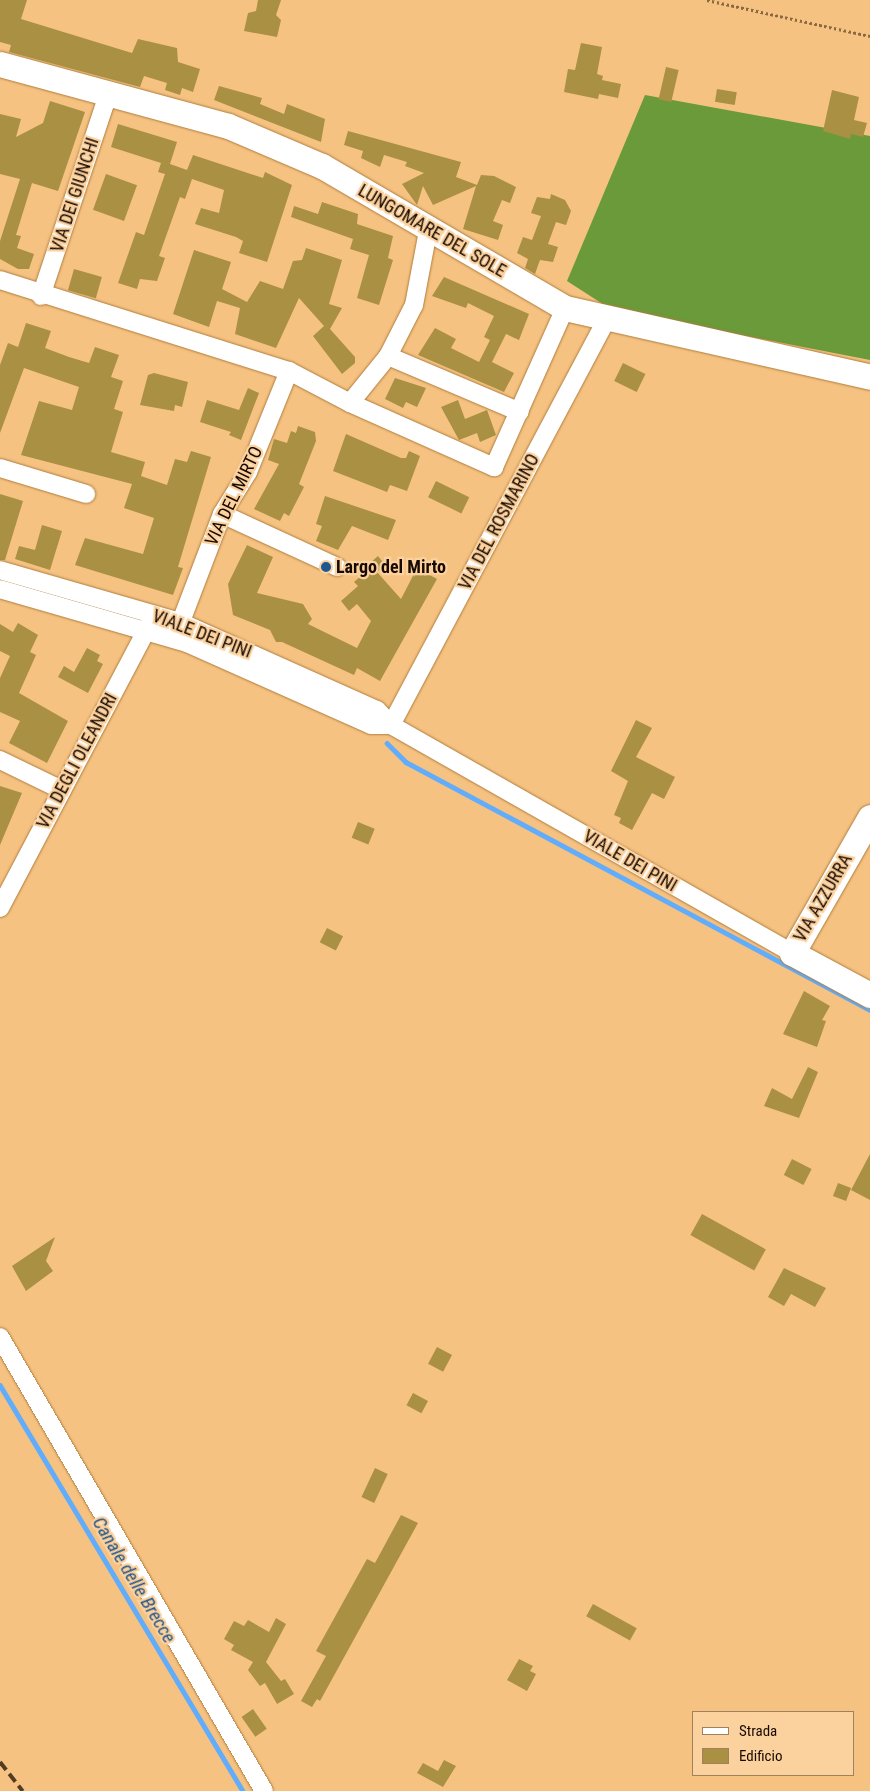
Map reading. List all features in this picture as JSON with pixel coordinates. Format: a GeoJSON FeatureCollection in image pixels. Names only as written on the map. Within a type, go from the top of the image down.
{"type":"FeatureCollection","features":[{"type":"Feature","properties":{"kind":"street","name":"LUNGOMARE DEL SOLE"},"geometry":{"type":"LineString","coordinates":[[0,64],[108,95],[228,126],[313,162],[565,308],[606,320],[870,377]]}},
{"type":"Feature","properties":{"kind":"street","name":"VIA DEI GIUNCHI"},"geometry":{"type":"LineString","coordinates":[[42,296],[108,95]]}},
{"type":"Feature","properties":{"kind":"street"},"geometry":{"type":"LineString","coordinates":[[0,280],[42,296],[289,371],[350,403],[388,356],[414,305],[428,230]]}},
{"type":"Feature","properties":{"kind":"street","name":"VIA DEL ROSMARINO"},"geometry":{"type":"LineString","coordinates":[[350,403],[494,467],[565,308]]}},
{"type":"Feature","properties":{"kind":"street","name":"VIA DEL ROSMARINO"},"geometry":{"type":"LineString","coordinates":[[391,725],[606,320]]}},
{"type":"Feature","properties":{"kind":"street"},"geometry":{"type":"LineString","coordinates":[[388,356],[520,412]]}},
{"type":"Feature","properties":{"kind":"street","name":"VIA DEL MIRTO"},"geometry":{"type":"LineString","coordinates":[[174,641],[222,514],[248,472],[289,371]]}},
{"type":"Feature","properties":{"kind":"street"},"geometry":{"type":"LineString","coordinates":[[0,468],[86,494]]}},
{"type":"Feature","properties":{"kind":"street"},"geometry":{"type":"LineString","coordinates":[[222,514],[336,567]]}},
{"type":"Feature","properties":{"kind":"street","name":"VIALE DEI PINI"},"geometry":{"type":"LineString","coordinates":[[0,570],[180,622],[377,710],[391,725],[792,953],[870,995]]}},
{"type":"Feature","properties":{"kind":"street","name":"VIALE DEI PINI"},"geometry":{"type":"LineString","coordinates":[[0,589],[174,641],[371,724],[391,725]]}},
{"type":"Feature","properties":{"kind":"street","name":"VIA DEGLI OLEANDRI"},"geometry":{"type":"LineString","coordinates":[[0,908],[155,615]]}},
{"type":"Feature","properties":{"kind":"street"},"geometry":{"type":"LineString","coordinates":[[0,760],[62,790]]}},
{"type":"Feature","properties":{"kind":"street","name":"VIA AZZURRA"},"geometry":{"type":"LineString","coordinates":[[792,953],[870,817]]}},
{"type":"Feature","properties":{"kind":"street"},"geometry":{"type":"LineString","coordinates":[[0,1337],[264,1791]]}},
{"type":"Feature","properties":{"kind":"path"},"geometry":{"type":"LineString","coordinates":[[707,0],[870,36]]}},
{"type":"Feature","properties":{"kind":"green space"},"geometry":{"type":"Polygon","coordinates":[[[645,95],[870,136],[870,360],[612,310],[567,281],[645,95]]]}},
{"type":"Feature","properties":{"kind":"building"},"geometry":{"type":"Polygon","coordinates":[[[0,0],[27,0],[21,19],[132,53],[138,39],[177,48],[178,62],[200,69],[193,92],[182,88],[180,95],[165,90],[167,83],[144,76],[140,87],[9,52],[11,45],[0,42],[0,0]]]}},
{"type":"Feature","properties":{"kind":"building"},"geometry":{"type":"Polygon","coordinates":[[[258,0],[281,0],[276,15],[281,20],[277,37],[244,31],[248,13],[256,11],[258,0]]]}},
{"type":"Feature","properties":{"kind":"building"},"geometry":{"type":"Polygon","coordinates":[[[581,43],[602,47],[597,74],[603,76],[602,80],[621,84],[618,98],[599,94],[598,99],[564,92],[568,69],[575,70],[581,43]]]}},
{"type":"Feature","properties":{"kind":"building"},"geometry":{"type":"Polygon","coordinates":[[[666,67],[679,70],[671,102],[659,99],[666,67]]]}},
{"type":"Feature","properties":{"kind":"building"},"geometry":{"type":"Polygon","coordinates":[[[219,86],[262,98],[260,104],[284,114],[287,104],[325,119],[321,142],[214,100],[219,86]]]}},
{"type":"Feature","properties":{"kind":"building"},"geometry":{"type":"Polygon","coordinates":[[[717,89],[737,92],[735,105],[715,102],[717,89]]]}},
{"type":"Feature","properties":{"kind":"building"},"geometry":{"type":"Polygon","coordinates":[[[832,90],[859,97],[854,120],[867,123],[863,137],[851,134],[850,139],[823,131],[832,90]]]}},
{"type":"Feature","properties":{"kind":"building"},"geometry":{"type":"Polygon","coordinates":[[[50,101],[85,112],[58,191],[32,183],[16,235],[21,236],[17,248],[34,254],[29,269],[18,269],[0,259],[0,241],[20,179],[0,174],[0,114],[21,119],[16,137],[43,123],[50,101]]]}},
{"type":"Feature","properties":{"kind":"building"},"geometry":{"type":"Polygon","coordinates":[[[118,124],[177,142],[170,164],[187,170],[193,155],[263,178],[265,172],[292,185],[267,262],[239,253],[243,241],[236,237],[195,224],[201,208],[219,213],[224,190],[192,179],[185,199],[180,197],[159,256],[165,258],[157,281],[140,279],[137,289],[118,283],[136,232],[144,235],[165,174],[158,172],[161,163],[111,147],[118,124]]]}},
{"type":"Feature","properties":{"kind":"building"},"geometry":{"type":"Polygon","coordinates":[[[348,131],[461,162],[456,177],[477,185],[481,175],[494,176],[516,187],[510,203],[502,200],[493,221],[503,225],[498,240],[463,229],[476,186],[433,205],[423,186],[417,205],[402,184],[424,173],[405,166],[407,162],[384,155],[380,167],[361,158],[363,151],[344,145],[348,131]]]}},
{"type":"Feature","properties":{"kind":"building"},"geometry":{"type":"Polygon","coordinates":[[[106,174],[137,185],[124,221],[93,210],[106,174]]]}},
{"type":"Feature","properties":{"kind":"building"},"geometry":{"type":"Polygon","coordinates":[[[551,194],[565,200],[571,211],[566,225],[556,222],[548,244],[558,247],[553,262],[540,260],[535,274],[525,268],[528,259],[517,253],[523,237],[532,240],[541,216],[531,213],[537,197],[550,199],[551,194]]]}},
{"type":"Feature","properties":{"kind":"building"},"geometry":{"type":"Polygon","coordinates":[[[322,202],[358,214],[357,224],[393,236],[388,258],[393,260],[379,305],[357,298],[369,255],[350,249],[353,239],[291,217],[294,206],[318,214],[322,202]]]}},
{"type":"Feature","properties":{"kind":"building"},"geometry":{"type":"Polygon","coordinates":[[[306,248],[342,260],[329,304],[342,308],[330,329],[355,357],[355,363],[342,374],[313,336],[324,326],[299,298],[276,348],[235,334],[240,308],[217,301],[209,327],[173,314],[194,250],[231,262],[222,289],[247,302],[260,281],[283,289],[293,261],[302,260],[306,248]]]}},
{"type":"Feature","properties":{"kind":"building"},"geometry":{"type":"Polygon","coordinates":[[[74,269],[102,277],[96,298],[68,290],[74,269]]]}},
{"type":"Feature","properties":{"kind":"building"},"geometry":{"type":"Polygon","coordinates":[[[444,277],[529,314],[519,340],[506,334],[492,362],[514,373],[504,392],[418,355],[435,328],[456,339],[451,348],[479,362],[490,340],[484,337],[494,316],[468,303],[466,308],[432,296],[444,277]]]}},
{"type":"Feature","properties":{"kind":"building"},"geometry":{"type":"Polygon","coordinates":[[[26,323],[51,331],[45,348],[69,357],[89,363],[95,347],[119,355],[111,377],[123,381],[114,409],[123,412],[111,452],[145,462],[141,476],[167,485],[175,459],[187,462],[191,451],[211,457],[178,567],[183,568],[173,595],[75,565],[85,538],[143,554],[154,518],[124,508],[132,484],[21,455],[39,401],[72,410],[79,387],[24,368],[0,433],[0,365],[8,343],[18,347],[26,323]]]}},
{"type":"Feature","properties":{"kind":"building"},"geometry":{"type":"Polygon","coordinates":[[[623,363],[645,374],[637,392],[614,381],[623,363]]]}},
{"type":"Feature","properties":{"kind":"building"},"geometry":{"type":"Polygon","coordinates":[[[154,373],[188,382],[182,407],[175,405],[174,411],[140,405],[148,375],[154,373]]]}},
{"type":"Feature","properties":{"kind":"building"},"geometry":{"type":"Polygon","coordinates":[[[395,378],[426,388],[417,407],[406,402],[403,408],[385,399],[395,378]]]}},
{"type":"Feature","properties":{"kind":"building"},"geometry":{"type":"Polygon","coordinates":[[[248,388],[259,393],[241,440],[229,435],[231,432],[200,422],[207,400],[239,410],[248,388]]]}},
{"type":"Feature","properties":{"kind":"building"},"geometry":{"type":"Polygon","coordinates":[[[458,400],[465,419],[487,410],[496,435],[480,442],[477,433],[459,440],[441,407],[458,400]]]}},
{"type":"Feature","properties":{"kind":"building"},"geometry":{"type":"Polygon","coordinates":[[[298,426],[315,432],[316,441],[299,484],[304,487],[289,516],[284,513],[280,521],[254,509],[279,464],[268,460],[274,439],[287,443],[291,431],[296,433],[298,426]]]}},
{"type":"Feature","properties":{"kind":"building"},"geometry":{"type":"Polygon","coordinates":[[[346,434],[401,458],[406,458],[409,451],[420,456],[407,491],[390,485],[387,492],[333,471],[346,434]]]}},
{"type":"Feature","properties":{"kind":"building"},"geometry":{"type":"Polygon","coordinates":[[[436,481],[469,497],[461,513],[428,497],[436,481]]]}},
{"type":"Feature","properties":{"kind":"building"},"geometry":{"type":"Polygon","coordinates":[[[0,494],[23,501],[5,560],[0,560],[0,494]]]}},
{"type":"Feature","properties":{"kind":"building"},"geometry":{"type":"Polygon","coordinates":[[[325,496],[396,520],[388,540],[352,526],[338,550],[316,541],[322,526],[316,524],[325,496]]]}},
{"type":"Feature","properties":{"kind":"building"},"geometry":{"type":"Polygon","coordinates":[[[42,525],[62,531],[50,570],[15,559],[19,546],[35,550],[42,525]]]}},
{"type":"Feature","properties":{"kind":"building"},"geometry":{"type":"Polygon","coordinates":[[[247,545],[273,557],[257,593],[303,604],[312,619],[308,624],[357,648],[371,621],[357,604],[349,611],[341,601],[358,586],[354,582],[363,574],[360,572],[378,556],[385,565],[377,572],[401,599],[417,568],[437,579],[380,681],[357,668],[354,675],[282,642],[276,642],[270,630],[233,615],[228,584],[247,545]]]}},
{"type":"Feature","properties":{"kind":"building"},"geometry":{"type":"Polygon","coordinates":[[[18,623],[38,635],[30,652],[36,655],[19,693],[68,721],[47,763],[9,743],[20,721],[0,712],[0,678],[10,656],[0,651],[0,624],[13,632],[18,623]]]}},
{"type":"Feature","properties":{"kind":"building"},"geometry":{"type":"Polygon","coordinates":[[[87,648],[100,655],[97,661],[103,664],[88,693],[58,677],[64,666],[74,672],[87,648]]]}},
{"type":"Feature","properties":{"kind":"building"},"geometry":{"type":"Polygon","coordinates":[[[636,720],[652,728],[636,757],[675,777],[664,799],[652,793],[632,830],[619,823],[621,818],[614,815],[628,781],[611,771],[636,720]]]}},
{"type":"Feature","properties":{"kind":"building"},"geometry":{"type":"Polygon","coordinates":[[[0,786],[22,793],[0,845],[0,786]]]}},
{"type":"Feature","properties":{"kind":"building"},"geometry":{"type":"Polygon","coordinates":[[[358,822],[375,829],[368,845],[352,838],[358,822]]]}},
{"type":"Feature","properties":{"kind":"building"},"geometry":{"type":"Polygon","coordinates":[[[327,928],[343,936],[336,950],[320,942],[327,928]]]}},
{"type":"Feature","properties":{"kind":"building"},"geometry":{"type":"Polygon","coordinates":[[[804,991],[830,1006],[822,1020],[826,1021],[817,1047],[783,1034],[804,991]]]}},
{"type":"Feature","properties":{"kind":"building"},"geometry":{"type":"Polygon","coordinates":[[[808,1067],[818,1072],[799,1118],[764,1106],[772,1088],[792,1099],[808,1067]]]}},
{"type":"Feature","properties":{"kind":"building"},"geometry":{"type":"Polygon","coordinates":[[[870,1154],[870,1200],[851,1190],[870,1154]]]}},
{"type":"Feature","properties":{"kind":"building"},"geometry":{"type":"Polygon","coordinates":[[[792,1159],[812,1169],[803,1185],[784,1175],[792,1159]]]}},
{"type":"Feature","properties":{"kind":"building"},"geometry":{"type":"Polygon","coordinates":[[[838,1183],[851,1188],[846,1201],[833,1196],[838,1183]]]}},
{"type":"Feature","properties":{"kind":"building"},"geometry":{"type":"Polygon","coordinates":[[[702,1214],[766,1249],[754,1270],[690,1235],[702,1214]]]}},
{"type":"Feature","properties":{"kind":"building"},"geometry":{"type":"Polygon","coordinates":[[[55,1237],[46,1261],[53,1271],[26,1291],[12,1266],[55,1237]]]}},
{"type":"Feature","properties":{"kind":"building"},"geometry":{"type":"Polygon","coordinates":[[[784,1268],[826,1288],[815,1307],[791,1294],[784,1306],[768,1297],[784,1268]]]}},
{"type":"Feature","properties":{"kind":"building"},"geometry":{"type":"Polygon","coordinates":[[[437,1347],[452,1355],[443,1372],[428,1364],[437,1347]]]}},
{"type":"Feature","properties":{"kind":"building"},"geometry":{"type":"Polygon","coordinates":[[[413,1393],[428,1401],[421,1413],[406,1405],[413,1393]]]}},
{"type":"Feature","properties":{"kind":"building"},"geometry":{"type":"Polygon","coordinates":[[[375,1468],[388,1474],[374,1503],[361,1497],[375,1468]]]}},
{"type":"Feature","properties":{"kind":"building"},"geometry":{"type":"Polygon","coordinates":[[[401,1515],[418,1523],[320,1701],[317,1699],[312,1707],[301,1701],[326,1656],[316,1651],[367,1559],[375,1563],[401,1515]]]}},
{"type":"Feature","properties":{"kind":"building"},"geometry":{"type":"Polygon","coordinates":[[[593,1604],[637,1628],[630,1640],[586,1616],[593,1604]]]}},
{"type":"Feature","properties":{"kind":"building"},"geometry":{"type":"Polygon","coordinates":[[[276,1618],[286,1624],[266,1662],[281,1681],[285,1679],[294,1694],[277,1704],[265,1683],[260,1686],[248,1670],[253,1662],[231,1650],[234,1645],[224,1639],[234,1621],[244,1626],[248,1620],[269,1632],[276,1618]]]}},
{"type":"Feature","properties":{"kind":"building"},"geometry":{"type":"Polygon","coordinates":[[[519,1659],[533,1666],[530,1671],[536,1674],[527,1691],[507,1680],[519,1659]]]}},
{"type":"Feature","properties":{"kind":"building"},"geometry":{"type":"Polygon","coordinates":[[[253,1709],[267,1729],[255,1737],[242,1717],[253,1709]]]}},
{"type":"Feature","properties":{"kind":"building"},"geometry":{"type":"Polygon","coordinates":[[[444,1760],[456,1766],[443,1787],[417,1773],[423,1763],[438,1771],[444,1760]]]}},
{"type":"Feature","properties":{"kind":"waterway"},"geometry":{"type":"LineString","coordinates":[[387,743],[406,762],[870,1010]]}},
{"type":"Feature","properties":{"kind":"waterway","name":"Canale delle Brecce"},"geometry":{"type":"LineString","coordinates":[[0,1385],[243,1791]]}},
{"type":"Feature","properties":{"kind":"railway"},"geometry":{"type":"LineString","coordinates":[[0,1762],[23,1791]]}},
{"type":"Feature","properties":{"kind":"place","name":"Largo del Mirto"},"geometry":{"type":"Point","coordinates":[326,567]}}]}
